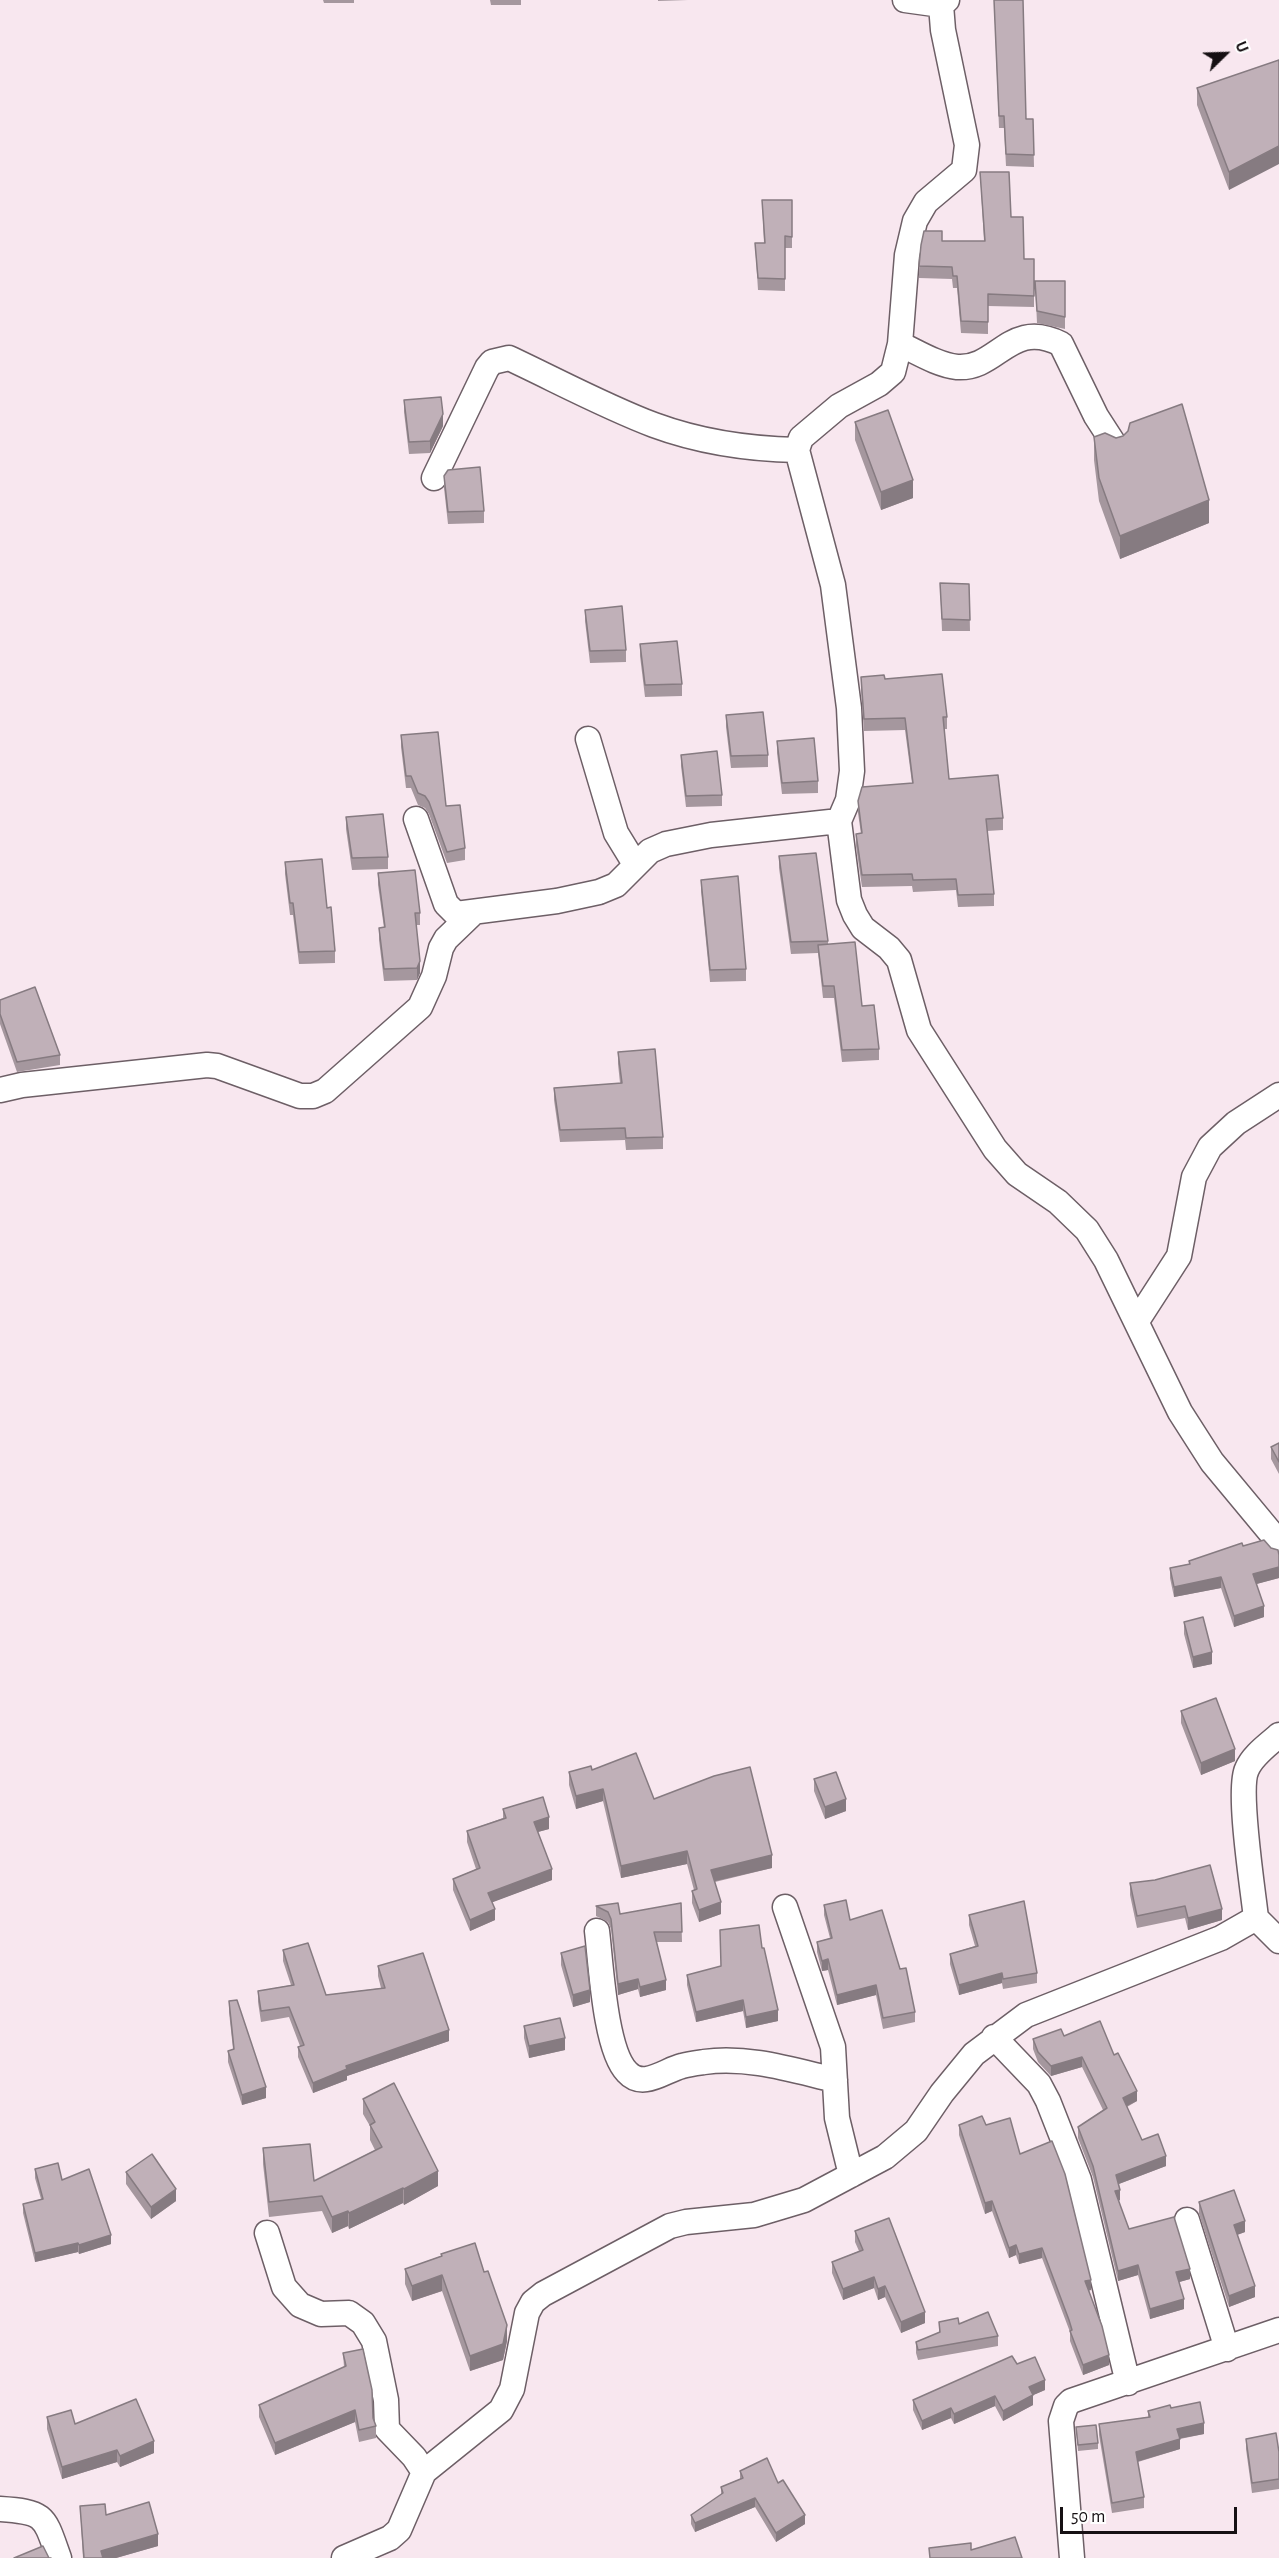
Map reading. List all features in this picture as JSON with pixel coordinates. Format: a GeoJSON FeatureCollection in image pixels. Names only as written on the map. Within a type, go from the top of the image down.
{"type":"FeatureCollection","features":[{"type":"Feature","properties":{"kind":"street"},"geometry":{"type":"LineString","coordinates":[[905,0],[944,2],[943,30],[967,145],[964,170],[926,202],[915,221],[907,255],[900,344],[893,372],[879,384],[839,406],[801,438],[797,450],[833,585],[849,708],[852,771],[848,800],[839,821],[849,900],[862,928],[889,948],[899,960],[919,1030],[995,1149],[1017,1174],[1058,1202],[1087,1230],[1106,1260],[1180,1412],[1212,1462],[1271,1533],[1279,1547]]}},
{"type":"Feature","properties":{"kind":"street"},"geometry":{"type":"LineString","coordinates":[[900,344],[956,367],[970,366],[1021,338],[1031,335],[1049,338],[1061,344],[1096,416],[1116,447]]}},
{"type":"Feature","properties":{"kind":"street"},"geometry":{"type":"LineString","coordinates":[[434,478],[487,368],[492,362],[509,358],[654,425],[705,440],[758,449],[797,450]]}},
{"type":"Feature","properties":{"kind":"street"},"geometry":{"type":"LineString","coordinates":[[588,738],[616,833],[634,864]]}},
{"type":"Feature","properties":{"kind":"street"},"geometry":{"type":"LineString","coordinates":[[417,819],[446,904],[456,914],[472,914],[519,904],[557,901],[599,892],[616,885],[634,864],[650,851],[677,842],[711,835],[839,821]]}},
{"type":"Feature","properties":{"kind":"street"},"geometry":{"type":"LineString","coordinates":[[0,1090],[22,1085],[207,1065],[217,1066],[300,1096],[313,1096],[325,1091],[420,1007],[434,976],[441,948],[446,939],[472,914]]}},
{"type":"Feature","properties":{"kind":"street"},"geometry":{"type":"LineString","coordinates":[[1137,1321],[1179,1257],[1194,1177],[1210,1148],[1236,1123],[1279,1095]]}},
{"type":"Feature","properties":{"kind":"street"},"geometry":{"type":"LineString","coordinates":[[1279,1735],[1254,1758],[1247,1769],[1244,1780],[1246,1830],[1256,1918],[1279,1941]]}},
{"type":"Feature","properties":{"kind":"street"},"geometry":{"type":"LineString","coordinates":[[785,1907],[833,2047],[837,2118],[851,2175]]}},
{"type":"Feature","properties":{"kind":"street"},"geometry":{"type":"LineString","coordinates":[[344,2558],[380,2544],[399,2530],[423,2472],[501,2410],[512,2389],[527,2313],[533,2302],[543,2294],[670,2226],[686,2222],[754,2215],[804,2200],[885,2157],[916,2131],[942,2092],[974,2054],[1026,2015],[1144,1966],[1221,1938],[1256,1918]]}},
{"type":"Feature","properties":{"kind":"street"},"geometry":{"type":"LineString","coordinates":[[597,1931],[610,2037],[626,2072],[637,2079],[655,2078],[681,2066],[722,2060],[759,2062],[835,2080]]}},
{"type":"Feature","properties":{"kind":"street"},"geometry":{"type":"LineString","coordinates":[[994,2037],[1039,2084],[1048,2100],[1075,2170],[1128,2382]]}},
{"type":"Feature","properties":{"kind":"street"},"geometry":{"type":"LineString","coordinates":[[1187,2220],[1227,2349]]}},
{"type":"Feature","properties":{"kind":"street"},"geometry":{"type":"LineString","coordinates":[[267,2233],[284,2287],[300,2306],[321,2314],[349,2313],[363,2323],[374,2341],[386,2400],[387,2429],[414,2457],[423,2472]]}},
{"type":"Feature","properties":{"kind":"street"},"geometry":{"type":"LineString","coordinates":[[1072,2558],[1061,2421],[1066,2406],[1071,2401],[1279,2330]]}},
{"type":"Feature","properties":{"kind":"street"},"geometry":{"type":"LineString","coordinates":[[0,2509],[32,2511],[46,2522],[59,2558]]}},
{"type":"Feature","properties":{"kind":"building"},"geometry":{"type":"Polygon","coordinates":[[[994,0],[1023,0],[1026,119],[1033,119],[1034,155],[1006,154],[1004,116],[999,116],[994,0]]]}},
{"type":"Feature","properties":{"kind":"building"},"geometry":{"type":"Polygon","coordinates":[[[1279,60],[1279,146],[1229,172],[1197,88],[1279,60]]]}},
{"type":"Feature","properties":{"kind":"building"},"geometry":{"type":"Polygon","coordinates":[[[980,172],[1009,172],[1011,217],[1023,217],[1024,259],[1034,259],[1034,296],[988,294],[988,322],[961,321],[957,276],[953,276],[952,267],[919,266],[924,231],[942,231],[942,241],[985,241],[980,172]]]}},
{"type":"Feature","properties":{"kind":"building"},"geometry":{"type":"Polygon","coordinates":[[[762,200],[792,200],[792,237],[785,236],[785,279],[758,278],[755,243],[765,243],[762,200]]]}},
{"type":"Feature","properties":{"kind":"building"},"geometry":{"type":"Polygon","coordinates":[[[1035,281],[1065,281],[1065,317],[1037,311],[1035,281]]]}},
{"type":"Feature","properties":{"kind":"building"},"geometry":{"type":"Polygon","coordinates":[[[441,397],[443,414],[430,441],[409,442],[404,400],[441,397]]]}},
{"type":"Feature","properties":{"kind":"building"},"geometry":{"type":"Polygon","coordinates":[[[1182,404],[1209,500],[1120,536],[1099,478],[1094,437],[1105,433],[1116,438],[1123,436],[1128,431],[1130,423],[1182,404]]]}},
{"type":"Feature","properties":{"kind":"building"},"geometry":{"type":"Polygon","coordinates":[[[888,410],[913,480],[881,492],[855,422],[888,410]]]}},
{"type":"Feature","properties":{"kind":"building"},"geometry":{"type":"Polygon","coordinates":[[[480,467],[484,511],[448,512],[444,476],[448,470],[480,467]]]}},
{"type":"Feature","properties":{"kind":"building"},"geometry":{"type":"Polygon","coordinates":[[[940,583],[969,584],[970,620],[942,619],[940,583]]]}},
{"type":"Feature","properties":{"kind":"building"},"geometry":{"type":"Polygon","coordinates":[[[622,606],[626,650],[590,651],[585,610],[622,606]]]}},
{"type":"Feature","properties":{"kind":"building"},"geometry":{"type":"Polygon","coordinates":[[[677,641],[682,684],[645,685],[640,644],[677,641]]]}},
{"type":"Feature","properties":{"kind":"building"},"geometry":{"type":"Polygon","coordinates":[[[942,674],[947,717],[943,717],[949,779],[998,775],[1003,818],[986,819],[994,894],[958,895],[956,879],[913,880],[912,874],[862,875],[856,834],[862,833],[858,801],[862,787],[913,783],[905,718],[864,719],[861,677],[884,675],[885,679],[942,674]]]}},
{"type":"Feature","properties":{"kind":"building"},"geometry":{"type":"Polygon","coordinates":[[[763,712],[768,755],[731,756],[726,715],[763,712]]]}},
{"type":"Feature","properties":{"kind":"building"},"geometry":{"type":"Polygon","coordinates":[[[438,732],[446,806],[460,805],[465,848],[447,852],[429,802],[425,796],[418,793],[411,776],[406,776],[401,735],[438,732]]]}},
{"type":"Feature","properties":{"kind":"building"},"geometry":{"type":"Polygon","coordinates":[[[814,738],[818,781],[782,783],[777,741],[814,738]]]}},
{"type":"Feature","properties":{"kind":"building"},"geometry":{"type":"Polygon","coordinates":[[[717,751],[722,795],[686,796],[681,755],[717,751]]]}},
{"type":"Feature","properties":{"kind":"building"},"geometry":{"type":"Polygon","coordinates":[[[383,814],[388,857],[352,858],[346,817],[383,814]]]}},
{"type":"Feature","properties":{"kind":"building"},"geometry":{"type":"Polygon","coordinates":[[[816,853],[828,941],[791,942],[779,856],[816,853]]]}},
{"type":"Feature","properties":{"kind":"building"},"geometry":{"type":"Polygon","coordinates":[[[322,859],[327,908],[331,907],[335,951],[299,952],[285,862],[322,859]]]}},
{"type":"Feature","properties":{"kind":"building"},"geometry":{"type":"Polygon","coordinates":[[[415,870],[420,913],[415,913],[420,961],[417,968],[384,969],[379,928],[385,927],[378,873],[415,870]]]}},
{"type":"Feature","properties":{"kind":"building"},"geometry":{"type":"Polygon","coordinates":[[[738,876],[746,969],[710,970],[701,880],[738,876]]]}},
{"type":"Feature","properties":{"kind":"building"},"geometry":{"type":"Polygon","coordinates":[[[855,942],[862,1006],[874,1005],[879,1049],[842,1050],[834,986],[823,986],[818,945],[855,942]]]}},
{"type":"Feature","properties":{"kind":"building"},"geometry":{"type":"Polygon","coordinates":[[[35,987],[60,1055],[17,1062],[0,1014],[0,1000],[35,987]]]}},
{"type":"Feature","properties":{"kind":"building"},"geometry":{"type":"Polygon","coordinates":[[[655,1049],[663,1137],[626,1138],[625,1128],[560,1130],[554,1088],[622,1083],[618,1052],[655,1049]]]}},
{"type":"Feature","properties":{"kind":"building"},"geometry":{"type":"Polygon","coordinates":[[[1279,1443],[1279,1462],[1271,1447],[1279,1443]]]}},
{"type":"Feature","properties":{"kind":"building"},"geometry":{"type":"Polygon","coordinates":[[[1264,1540],[1271,1548],[1278,1550],[1279,1567],[1253,1574],[1264,1606],[1234,1616],[1221,1577],[1174,1587],[1170,1568],[1190,1564],[1189,1561],[1242,1543],[1243,1546],[1264,1540]]]}},
{"type":"Feature","properties":{"kind":"building"},"geometry":{"type":"Polygon","coordinates":[[[1203,1617],[1212,1652],[1193,1657],[1184,1622],[1203,1617]]]}},
{"type":"Feature","properties":{"kind":"building"},"geometry":{"type":"Polygon","coordinates":[[[1216,1698],[1235,1749],[1201,1763],[1181,1711],[1216,1698]]]}},
{"type":"Feature","properties":{"kind":"building"},"geometry":{"type":"Polygon","coordinates":[[[636,1753],[654,1799],[714,1776],[750,1767],[772,1855],[711,1870],[721,1902],[699,1910],[692,1891],[697,1889],[687,1851],[621,1866],[603,1789],[576,1796],[569,1772],[591,1766],[592,1770],[636,1753]]]}},
{"type":"Feature","properties":{"kind":"building"},"geometry":{"type":"Polygon","coordinates":[[[836,1772],[846,1799],[825,1807],[814,1779],[836,1772]]]}},
{"type":"Feature","properties":{"kind":"building"},"geometry":{"type":"Polygon","coordinates":[[[543,1797],[549,1817],[534,1822],[552,1869],[488,1893],[495,1909],[470,1920],[453,1879],[480,1868],[467,1831],[506,1818],[503,1809],[543,1797]]]}},
{"type":"Feature","properties":{"kind":"building"},"geometry":{"type":"Polygon","coordinates":[[[1210,1865],[1222,1909],[1188,1918],[1185,1906],[1137,1916],[1130,1883],[1155,1880],[1210,1865]]]}},
{"type":"Feature","properties":{"kind":"building"},"geometry":{"type":"Polygon","coordinates":[[[846,1900],[850,1920],[882,1910],[900,1969],[906,1968],[915,2012],[883,2018],[876,1985],[837,1995],[828,1959],[822,1961],[817,1942],[832,1938],[824,1905],[846,1900]]]}},
{"type":"Feature","properties":{"kind":"building"},"geometry":{"type":"Polygon","coordinates":[[[1024,1901],[1037,1973],[1003,1979],[1002,1973],[959,1985],[950,1954],[978,1946],[969,1915],[1024,1901]]]}},
{"type":"Feature","properties":{"kind":"building"},"geometry":{"type":"Polygon","coordinates":[[[618,1903],[620,1914],[681,1903],[682,1932],[654,1932],[666,1980],[640,1987],[638,1979],[618,1984],[611,1919],[608,1912],[596,1906],[618,1903]]]}},
{"type":"Feature","properties":{"kind":"building"},"geometry":{"type":"Polygon","coordinates":[[[759,1925],[762,1948],[764,1948],[778,2010],[746,2017],[743,2000],[696,2012],[687,1975],[721,1966],[720,1930],[759,1925]]]}},
{"type":"Feature","properties":{"kind":"building"},"geometry":{"type":"Polygon","coordinates":[[[308,1943],[326,1995],[385,1988],[378,1966],[423,1953],[449,2030],[346,2066],[347,2069],[313,2083],[298,2047],[304,2045],[289,2007],[261,2011],[258,1991],[294,1985],[283,1950],[308,1943]]]}},
{"type":"Feature","properties":{"kind":"building"},"geometry":{"type":"Polygon","coordinates":[[[585,1946],[590,1990],[573,1995],[561,1953],[585,1946]]]}},
{"type":"Feature","properties":{"kind":"building"},"geometry":{"type":"Polygon","coordinates":[[[237,2000],[266,2087],[242,2095],[228,2051],[234,2049],[229,2001],[237,2000]]]}},
{"type":"Feature","properties":{"kind":"building"},"geometry":{"type":"Polygon","coordinates":[[[560,2018],[565,2038],[529,2046],[524,2026],[560,2018]]]}},
{"type":"Feature","properties":{"kind":"building"},"geometry":{"type":"Polygon","coordinates":[[[1100,2021],[1114,2055],[1118,2053],[1137,2091],[1123,2098],[1142,2140],[1158,2134],[1166,2156],[1116,2175],[1120,2190],[1115,2191],[1129,2229],[1174,2217],[1190,2269],[1176,2272],[1184,2299],[1150,2309],[1138,2265],[1118,2271],[1093,2166],[1078,2127],[1107,2108],[1082,2057],[1051,2066],[1038,2052],[1033,2039],[1061,2029],[1064,2036],[1100,2021]]]}},
{"type":"Feature","properties":{"kind":"building"},"geometry":{"type":"Polygon","coordinates":[[[394,2083],[438,2171],[349,2213],[348,2211],[332,2217],[322,2196],[269,2202],[263,2148],[310,2144],[314,2181],[382,2147],[370,2125],[375,2122],[363,2099],[394,2083]]]}},
{"type":"Feature","properties":{"kind":"building"},"geometry":{"type":"Polygon","coordinates":[[[982,2116],[986,2125],[1010,2118],[1020,2154],[1052,2141],[1065,2174],[1091,2280],[1085,2281],[1102,2326],[1109,2355],[1083,2365],[1042,2248],[1019,2254],[1016,2245],[1009,2248],[992,2201],[985,2203],[959,2125],[982,2116]]]}},
{"type":"Feature","properties":{"kind":"building"},"geometry":{"type":"Polygon","coordinates":[[[152,2154],[176,2189],[151,2207],[126,2172],[152,2154]]]}},
{"type":"Feature","properties":{"kind":"building"},"geometry":{"type":"Polygon","coordinates":[[[58,2163],[62,2180],[89,2169],[111,2235],[79,2245],[78,2243],[35,2253],[23,2204],[43,2199],[35,2169],[58,2163]]]}},
{"type":"Feature","properties":{"kind":"building"},"geometry":{"type":"Polygon","coordinates":[[[1234,2190],[1245,2221],[1234,2225],[1255,2286],[1229,2296],[1199,2202],[1234,2190]]]}},
{"type":"Feature","properties":{"kind":"building"},"geometry":{"type":"Polygon","coordinates":[[[889,2218],[925,2312],[901,2322],[885,2286],[878,2289],[874,2277],[843,2289],[832,2262],[863,2250],[855,2231],[889,2218]]]}},
{"type":"Feature","properties":{"kind":"building"},"geometry":{"type":"Polygon","coordinates":[[[475,2243],[484,2272],[488,2271],[507,2325],[503,2344],[470,2356],[442,2275],[412,2286],[405,2269],[475,2243]]]}},
{"type":"Feature","properties":{"kind":"building"},"geometry":{"type":"Polygon","coordinates":[[[988,2312],[998,2336],[918,2350],[916,2342],[940,2332],[939,2322],[958,2318],[959,2324],[988,2312]]]}},
{"type":"Feature","properties":{"kind":"building"},"geometry":{"type":"Polygon","coordinates":[[[363,2349],[372,2390],[373,2418],[376,2426],[359,2430],[355,2410],[275,2443],[259,2405],[346,2366],[343,2353],[363,2349]]]}},
{"type":"Feature","properties":{"kind":"building"},"geometry":{"type":"Polygon","coordinates":[[[1012,2356],[1017,2364],[1035,2357],[1045,2380],[1029,2387],[1033,2395],[1003,2411],[995,2396],[954,2414],[951,2408],[922,2421],[913,2400],[1012,2356]]]}},
{"type":"Feature","properties":{"kind":"building"},"geometry":{"type":"Polygon","coordinates":[[[136,2399],[154,2441],[120,2456],[117,2450],[62,2467],[47,2417],[71,2410],[75,2424],[136,2399]]]}},
{"type":"Feature","properties":{"kind":"building"},"geometry":{"type":"Polygon","coordinates":[[[1200,2402],[1204,2423],[1177,2429],[1180,2439],[1136,2452],[1144,2497],[1112,2503],[1099,2424],[1150,2417],[1148,2411],[1170,2405],[1171,2408],[1200,2402]]]}},
{"type":"Feature","properties":{"kind":"building"},"geometry":{"type":"Polygon","coordinates":[[[1096,2425],[1098,2443],[1078,2445],[1076,2427],[1096,2425]]]}},
{"type":"Feature","properties":{"kind":"building"},"geometry":{"type":"Polygon","coordinates":[[[1276,2433],[1279,2479],[1252,2483],[1246,2439],[1276,2433]]]}},
{"type":"Feature","properties":{"kind":"building"},"geometry":{"type":"Polygon","coordinates":[[[767,2458],[778,2483],[783,2480],[805,2515],[776,2533],[755,2498],[695,2523],[691,2515],[723,2493],[721,2487],[743,2478],[740,2471],[767,2458]]]}},
{"type":"Feature","properties":{"kind":"building"},"geometry":{"type":"Polygon","coordinates":[[[149,2502],[158,2534],[101,2551],[103,2558],[84,2558],[80,2506],[105,2504],[106,2515],[149,2502]]]}},
{"type":"Feature","properties":{"kind":"building"},"geometry":{"type":"Polygon","coordinates":[[[1015,2537],[1022,2558],[930,2558],[929,2548],[971,2543],[971,2550],[1015,2537]]]}},
{"type":"Feature","properties":{"kind":"building"},"geometry":{"type":"Polygon","coordinates":[[[43,2546],[49,2558],[14,2558],[43,2546]]]}}]}
